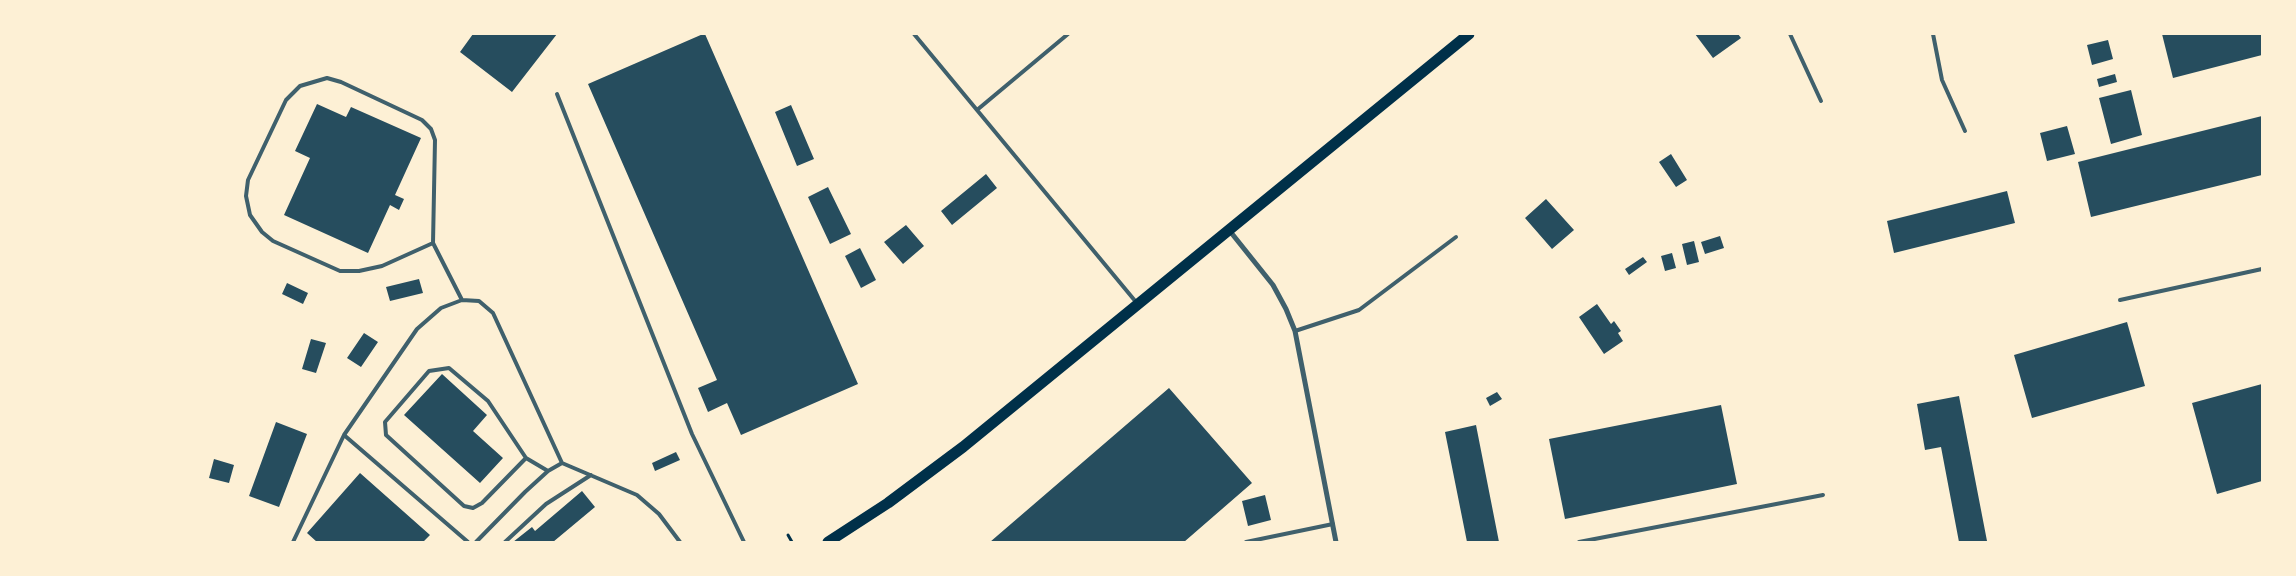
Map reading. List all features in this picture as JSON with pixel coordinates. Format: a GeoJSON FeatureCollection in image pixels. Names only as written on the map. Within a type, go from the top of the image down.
{"type":"FeatureCollection","features":[{"type":"Feature","properties":{"kind":"highway"},"geometry":{"type":"LineString","coordinates":[[828,542],[923,478],[1469,34]]}},
{"type":"Feature","properties":{"kind":"street"},"geometry":{"type":"LineString","coordinates":[[1229,230],[1273,285],[1286,309],[1294,331],[1336,542]]}},
{"type":"Feature","properties":{"kind":"lane"},"geometry":{"type":"LineString","coordinates":[[914,34],[1137,304]]}},
{"type":"Feature","properties":{"kind":"lane"},"geometry":{"type":"LineString","coordinates":[[977,110],[1068,34]]}},
{"type":"Feature","properties":{"kind":"lane"},"geometry":{"type":"LineString","coordinates":[[1790,34],[1821,102]]}},
{"type":"Feature","properties":{"kind":"lane"},"geometry":{"type":"LineString","coordinates":[[1933,34],[1942,80],[1950,102],[1965,131]]}},
{"type":"Feature","properties":{"kind":"lane"},"geometry":{"type":"LineString","coordinates":[[433,243],[382,266],[359,271],[340,271],[272,242],[262,232],[250,215],[246,196],[248,180],[286,100],[300,86],[327,78],[341,82],[422,120],[431,129],[435,140],[433,243],[462,300]]}},
{"type":"Feature","properties":{"kind":"lane"},"geometry":{"type":"LineString","coordinates":[[557,94],[692,434],[744,542]]}},
{"type":"Feature","properties":{"kind":"lane"},"geometry":{"type":"LineString","coordinates":[[1294,331],[1359,310],[1456,237]]}},
{"type":"Feature","properties":{"kind":"lane"},"geometry":{"type":"LineString","coordinates":[[2120,300],[2262,269]]}},
{"type":"Feature","properties":{"kind":"lane"},"geometry":{"type":"LineString","coordinates":[[293,542],[344,435],[417,329],[442,308],[462,300],[479,301],[493,313],[562,463],[626,489],[642,499],[659,514],[680,542]]}},
{"type":"Feature","properties":{"kind":"lane"},"geometry":{"type":"LineString","coordinates":[[526,458],[482,503],[474,508],[464,506],[386,435],[385,422],[429,371],[449,368],[488,401],[526,458],[548,471]]}},
{"type":"Feature","properties":{"kind":"lane"},"geometry":{"type":"LineString","coordinates":[[344,435],[468,542]]}},
{"type":"Feature","properties":{"kind":"lane"},"geometry":{"type":"LineString","coordinates":[[476,542],[548,471],[562,463]]}},
{"type":"Feature","properties":{"kind":"lane"},"geometry":{"type":"LineString","coordinates":[[505,542],[546,504],[590,475]]}},
{"type":"Feature","properties":{"kind":"lane"},"geometry":{"type":"LineString","coordinates":[[1580,542],[1823,495]]}},
{"type":"Feature","properties":{"kind":"lane"},"geometry":{"type":"LineString","coordinates":[[1246,542],[1333,524]]}},
{"type":"Feature","properties":{"kind":"path"},"geometry":{"type":"LineString","coordinates":[[788,535],[792,542]]}},
{"type":"Feature","properties":{"kind":"building"},"geometry":{"type":"Polygon","coordinates":[[[473,34],[557,34],[512,92],[460,52],[473,34]]]}},
{"type":"Feature","properties":{"kind":"building"},"geometry":{"type":"Polygon","coordinates":[[[705,34],[858,384],[741,435],[727,403],[708,412],[698,388],[717,380],[588,84],[705,34]]]}},
{"type":"Feature","properties":{"kind":"building"},"geometry":{"type":"Polygon","coordinates":[[[1695,34],[1738,34],[1741,38],[1713,58],[1695,34]]]}},
{"type":"Feature","properties":{"kind":"building"},"geometry":{"type":"Polygon","coordinates":[[[2162,34],[2262,34],[2262,55],[2173,78],[2162,34]]]}},
{"type":"Feature","properties":{"kind":"building"},"geometry":{"type":"Polygon","coordinates":[[[2108,40],[2113,59],[2092,65],[2087,45],[2108,40]]]}},
{"type":"Feature","properties":{"kind":"building"},"geometry":{"type":"Polygon","coordinates":[[[2115,74],[2117,82],[2099,87],[2097,79],[2115,74]]]}},
{"type":"Feature","properties":{"kind":"building"},"geometry":{"type":"Polygon","coordinates":[[[2131,90],[2142,135],[2111,144],[2099,98],[2131,90]]]}},
{"type":"Feature","properties":{"kind":"building"},"geometry":{"type":"Polygon","coordinates":[[[317,104],[346,117],[351,107],[421,138],[395,195],[404,199],[399,210],[390,205],[368,253],[284,215],[310,158],[295,151],[317,104]]]}},
{"type":"Feature","properties":{"kind":"building"},"geometry":{"type":"Polygon","coordinates":[[[791,105],[814,159],[797,166],[775,112],[791,105]]]}},
{"type":"Feature","properties":{"kind":"building"},"geometry":{"type":"Polygon","coordinates":[[[2262,116],[2262,175],[2091,217],[2078,162],[2262,116]]]}},
{"type":"Feature","properties":{"kind":"building"},"geometry":{"type":"Polygon","coordinates":[[[2067,126],[2075,154],[2047,161],[2040,133],[2067,126]]]}},
{"type":"Feature","properties":{"kind":"building"},"geometry":{"type":"Polygon","coordinates":[[[1671,154],[1687,180],[1676,187],[1659,162],[1671,154]]]}},
{"type":"Feature","properties":{"kind":"building"},"geometry":{"type":"Polygon","coordinates":[[[986,174],[997,188],[952,225],[941,211],[986,174]]]}},
{"type":"Feature","properties":{"kind":"building"},"geometry":{"type":"Polygon","coordinates":[[[828,187],[851,234],[830,244],[808,197],[828,187]]]}},
{"type":"Feature","properties":{"kind":"building"},"geometry":{"type":"Polygon","coordinates":[[[2007,191],[2015,223],[1894,253],[1887,221],[2007,191]]]}},
{"type":"Feature","properties":{"kind":"building"},"geometry":{"type":"Polygon","coordinates":[[[1546,199],[1574,230],[1552,249],[1525,218],[1546,199]]]}},
{"type":"Feature","properties":{"kind":"building"},"geometry":{"type":"Polygon","coordinates":[[[906,225],[924,246],[903,264],[884,242],[906,225]]]}},
{"type":"Feature","properties":{"kind":"building"},"geometry":{"type":"Polygon","coordinates":[[[1720,236],[1724,248],[1705,254],[1701,242],[1720,236]]]}},
{"type":"Feature","properties":{"kind":"building"},"geometry":{"type":"Polygon","coordinates":[[[1694,241],[1699,262],[1687,265],[1682,244],[1694,241]]]}},
{"type":"Feature","properties":{"kind":"building"},"geometry":{"type":"Polygon","coordinates":[[[860,248],[876,280],[861,288],[845,256],[860,248]]]}},
{"type":"Feature","properties":{"kind":"building"},"geometry":{"type":"Polygon","coordinates":[[[1672,253],[1676,268],[1665,271],[1661,256],[1672,253]]]}},
{"type":"Feature","properties":{"kind":"building"},"geometry":{"type":"Polygon","coordinates":[[[1643,257],[1647,262],[1629,275],[1625,269],[1643,257]]]}},
{"type":"Feature","properties":{"kind":"building"},"geometry":{"type":"Polygon","coordinates":[[[419,279],[423,293],[390,301],[386,287],[419,279]]]}},
{"type":"Feature","properties":{"kind":"building"},"geometry":{"type":"Polygon","coordinates":[[[287,283],[308,293],[303,304],[282,294],[287,283]]]}},
{"type":"Feature","properties":{"kind":"building"},"geometry":{"type":"Polygon","coordinates":[[[1597,304],[1611,324],[1614,321],[1621,331],[1618,333],[1623,341],[1604,354],[1579,317],[1597,304]]]}},
{"type":"Feature","properties":{"kind":"building"},"geometry":{"type":"Polygon","coordinates":[[[2127,322],[2145,386],[2032,418],[2014,355],[2127,322]]]}},
{"type":"Feature","properties":{"kind":"building"},"geometry":{"type":"Polygon","coordinates":[[[364,333],[378,342],[361,367],[347,358],[364,333]]]}},
{"type":"Feature","properties":{"kind":"building"},"geometry":{"type":"Polygon","coordinates":[[[311,339],[326,343],[316,373],[302,369],[311,339]]]}},
{"type":"Feature","properties":{"kind":"building"},"geometry":{"type":"Polygon","coordinates":[[[442,374],[487,415],[473,431],[503,458],[480,483],[404,415],[442,374]]]}},
{"type":"Feature","properties":{"kind":"building"},"geometry":{"type":"Polygon","coordinates":[[[2262,384],[2262,481],[2217,494],[2192,403],[2262,384]]]}},
{"type":"Feature","properties":{"kind":"building"},"geometry":{"type":"Polygon","coordinates":[[[1169,388],[1252,483],[1184,542],[990,542],[1169,388]]]}},
{"type":"Feature","properties":{"kind":"building"},"geometry":{"type":"Polygon","coordinates":[[[1497,392],[1502,399],[1490,406],[1486,398],[1497,392]]]}},
{"type":"Feature","properties":{"kind":"building"},"geometry":{"type":"Polygon","coordinates":[[[1959,396],[1987,541],[1983,542],[1959,542],[1941,447],[1925,450],[1917,404],[1959,396]]]}},
{"type":"Feature","properties":{"kind":"building"},"geometry":{"type":"Polygon","coordinates":[[[1721,405],[1737,484],[1565,519],[1549,439],[1721,405]]]}},
{"type":"Feature","properties":{"kind":"building"},"geometry":{"type":"Polygon","coordinates":[[[276,422],[307,434],[279,507],[249,496],[276,422]]]}},
{"type":"Feature","properties":{"kind":"building"},"geometry":{"type":"Polygon","coordinates":[[[1476,425],[1499,542],[1467,542],[1445,432],[1476,425]]]}},
{"type":"Feature","properties":{"kind":"building"},"geometry":{"type":"Polygon","coordinates":[[[676,452],[680,460],[655,471],[652,463],[676,452]]]}},
{"type":"Feature","properties":{"kind":"building"},"geometry":{"type":"Polygon","coordinates":[[[214,459],[234,465],[229,483],[209,478],[214,459]]]}},
{"type":"Feature","properties":{"kind":"building"},"geometry":{"type":"Polygon","coordinates":[[[360,473],[430,535],[423,542],[317,542],[307,533],[360,473]]]}},
{"type":"Feature","properties":{"kind":"building"},"geometry":{"type":"Polygon","coordinates":[[[582,491],[595,507],[553,542],[513,542],[532,527],[535,531],[582,491]]]}},
{"type":"Feature","properties":{"kind":"building"},"geometry":{"type":"Polygon","coordinates":[[[1265,495],[1271,520],[1248,526],[1242,501],[1265,495]]]}}]}
